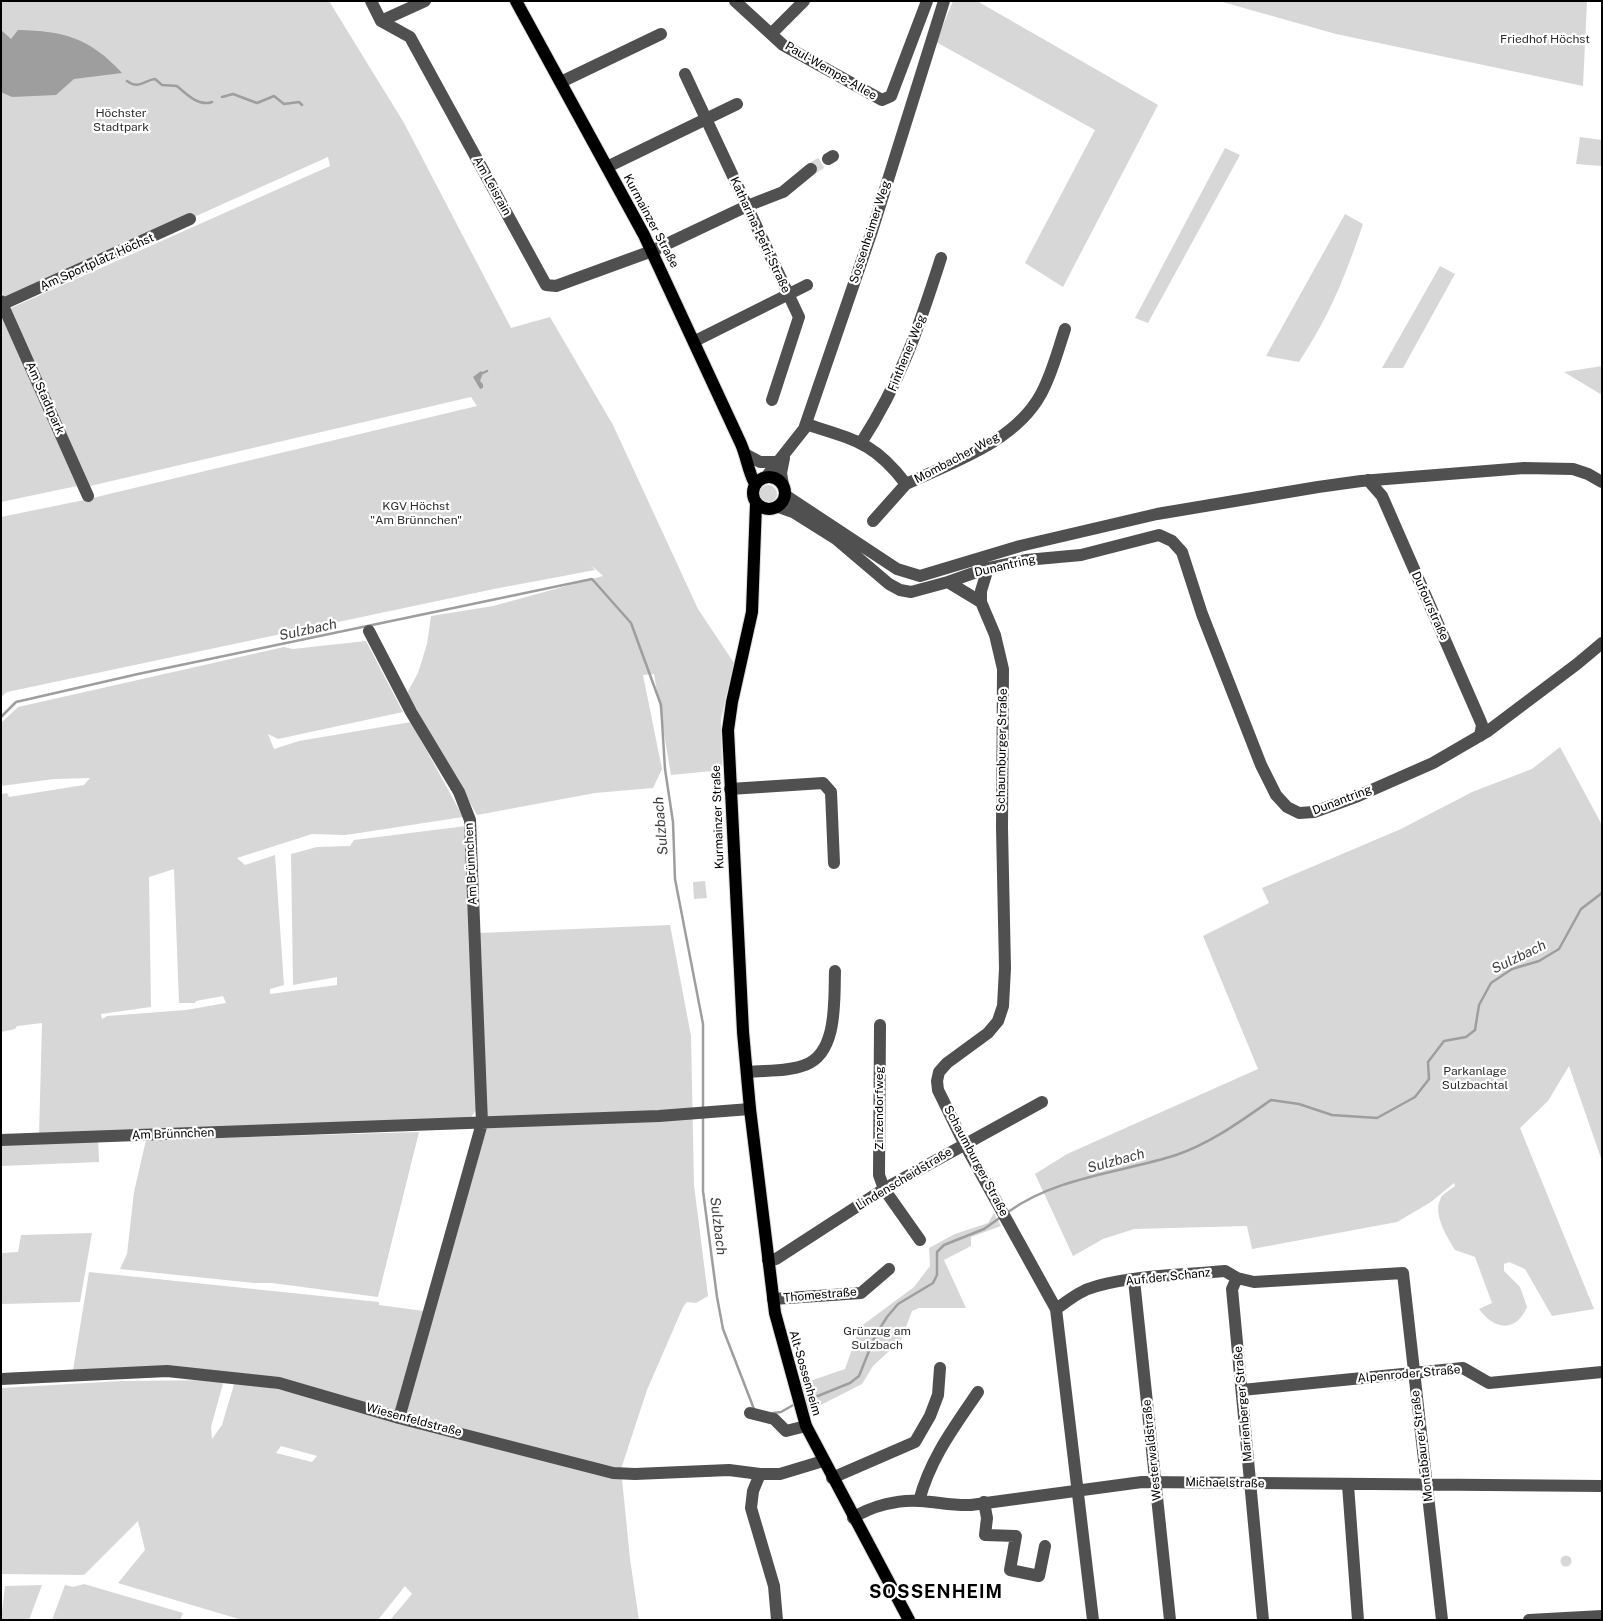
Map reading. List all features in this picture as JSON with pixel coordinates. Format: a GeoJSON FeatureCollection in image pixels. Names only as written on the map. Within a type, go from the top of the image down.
{"type":"FeatureCollection","features":[{"type":"Feature","properties":{"kind":"main road","name":"Kurmainzer Straße"},"geometry":{"type":"LineString","coordinates":[[516,1],[652,251],[695,341],[746,457],[747,468],[762,480]]}},
{"type":"Feature","properties":{"kind":"main road"},"geometry":{"type":"LineString","coordinates":[[755,527],[774,508],[784,490],[776,478],[762,480],[752,492],[756,504],[774,508]]}},
{"type":"Feature","properties":{"kind":"main road","name":"Kurmainzer Straße"},"geometry":{"type":"LineString","coordinates":[[750,1109],[738,955],[730,789],[729,717],[752,612],[756,504]]}},
{"type":"Feature","properties":{"kind":"main road","name":"Alt-Sossenheim"},"geometry":{"type":"LineString","coordinates":[[750,1109],[773,1299],[801,1413],[823,1461],[909,1620]]}},
{"type":"Feature","properties":{"kind":"street"},"geometry":{"type":"LineString","coordinates":[[371,1],[382,21],[425,1]]}},
{"type":"Feature","properties":{"kind":"street","name":"Paul-Wempe-Allee"},"geometry":{"type":"LineString","coordinates":[[735,1],[783,45],[882,100],[891,96],[909,48]]}},
{"type":"Feature","properties":{"kind":"street"},"geometry":{"type":"LineString","coordinates":[[771,34],[804,1]]}},
{"type":"Feature","properties":{"kind":"street"},"geometry":{"type":"LineString","coordinates":[[926,58],[909,48],[927,1]]}},
{"type":"Feature","properties":{"kind":"street","name":"Sossenheimer Weg"},"geometry":{"type":"LineString","coordinates":[[762,480],[806,424],[869,240],[944,1]]}},
{"type":"Feature","properties":{"kind":"street","name":"Am Leisrain"},"geometry":{"type":"LineString","coordinates":[[382,21],[410,37],[546,285],[556,286],[652,251]]}},
{"type":"Feature","properties":{"kind":"street"},"geometry":{"type":"LineString","coordinates":[[561,82],[661,34]]}},
{"type":"Feature","properties":{"kind":"street","name":"Katharina-Petri-Straße"},"geometry":{"type":"LineString","coordinates":[[685,74],[799,317],[772,400]]}},
{"type":"Feature","properties":{"kind":"street"},"geometry":{"type":"LineString","coordinates":[[607,167],[737,104]]}},
{"type":"Feature","properties":{"kind":"street"},"geometry":{"type":"LineString","coordinates":[[652,251],[747,206],[783,192],[812,169]]}},
{"type":"Feature","properties":{"kind":"street","name":"Am Sportplatz Höchst"},"geometry":{"type":"LineString","coordinates":[[2,303],[190,219]]}},
{"type":"Feature","properties":{"kind":"street","name":"Finthener Weg"},"geometry":{"type":"LineString","coordinates":[[861,443],[893,390],[913,344],[941,258]]}},
{"type":"Feature","properties":{"kind":"street"},"geometry":{"type":"LineString","coordinates":[[695,341],[807,285]]}},
{"type":"Feature","properties":{"kind":"street","name":"Am Stadtpark"},"geometry":{"type":"LineString","coordinates":[[2,303],[88,496]]}},
{"type":"Feature","properties":{"kind":"street","name":"Mombacher Weg"},"geometry":{"type":"LineString","coordinates":[[873,521],[906,484],[987,444],[1009,430],[1026,415],[1041,394],[1064,329]]}},
{"type":"Feature","properties":{"kind":"street","name":"Mombacher Weg"},"geometry":{"type":"LineString","coordinates":[[806,424],[861,443],[884,458],[906,484]]}},
{"type":"Feature","properties":{"kind":"street"},"geometry":{"type":"LineString","coordinates":[[746,457],[760,462],[780,459]]}},
{"type":"Feature","properties":{"kind":"street","name":"Sossenheimer Weg"},"geometry":{"type":"LineString","coordinates":[[780,459],[780,473],[784,490]]}},
{"type":"Feature","properties":{"kind":"street","name":"Dunantring"},"geometry":{"type":"LineString","coordinates":[[774,508],[793,512],[882,558],[912,576],[928,575],[1020,546],[1157,514],[1221,502],[1368,480],[1524,468],[1572,470],[1588,474],[1602,482]]}},
{"type":"Feature","properties":{"kind":"street","name":"Dufourstraße"},"geometry":{"type":"LineString","coordinates":[[1368,480],[1382,496],[1482,725],[1480,736]]}},
{"type":"Feature","properties":{"kind":"street","name":"Dunantring"},"geometry":{"type":"LineString","coordinates":[[784,490],[848,542],[891,585],[911,592],[988,568],[1026,560],[1081,555],[1159,535],[1180,547],[1202,614],[1261,765],[1276,795],[1287,807],[1299,813],[1314,812],[1432,763],[1480,736],[1577,664],[1602,643]]}},
{"type":"Feature","properties":{"kind":"street"},"geometry":{"type":"LineString","coordinates":[[1157,514],[1159,535]]}},
{"type":"Feature","properties":{"kind":"street"},"geometry":{"type":"LineString","coordinates":[[1114,524],[1126,532],[1126,540],[1122,545]]}},
{"type":"Feature","properties":{"kind":"street"},"geometry":{"type":"LineString","coordinates":[[878,574],[877,569],[882,558]]}},
{"type":"Feature","properties":{"kind":"street"},"geometry":{"type":"LineString","coordinates":[[891,585],[897,568]]}},
{"type":"Feature","properties":{"kind":"street"},"geometry":{"type":"LineString","coordinates":[[981,602],[981,591],[988,568]]}},
{"type":"Feature","properties":{"kind":"street"},"geometry":{"type":"LineString","coordinates":[[948,582],[981,602]]}},
{"type":"Feature","properties":{"kind":"street","name":"Schaumburger Straße"},"geometry":{"type":"LineString","coordinates":[[981,602],[995,635],[1003,669],[1004,1006],[998,1021],[988,1033],[947,1063],[939,1072],[938,1090],[964,1143],[1056,1309],[1093,1620]]}},
{"type":"Feature","properties":{"kind":"street","name":"Am Brünnchen"},"geometry":{"type":"LineString","coordinates":[[369,631],[411,712],[458,792],[470,820],[482,1123],[400,1418]]}},
{"type":"Feature","properties":{"kind":"street"},"geometry":{"type":"LineString","coordinates":[[730,789],[823,783],[831,792],[834,863]]}},
{"type":"Feature","properties":{"kind":"street"},"geometry":{"type":"LineString","coordinates":[[747,1072],[804,1066],[818,1059],[825,1047],[833,1019],[835,971]]}},
{"type":"Feature","properties":{"kind":"street","name":"Zinzendorfweg"},"geometry":{"type":"LineString","coordinates":[[880,1025],[879,1175],[884,1189]]}},
{"type":"Feature","properties":{"kind":"street","name":"Lindenscheidstraße"},"geometry":{"type":"LineString","coordinates":[[768,1260],[776,1259],[884,1189],[964,1143],[1042,1102]]}},
{"type":"Feature","properties":{"kind":"street","name":"Am Brünnchen"},"geometry":{"type":"LineString","coordinates":[[1,1140],[659,1116],[750,1109]]}},
{"type":"Feature","properties":{"kind":"street"},"geometry":{"type":"LineString","coordinates":[[884,1189],[920,1240]]}},
{"type":"Feature","properties":{"kind":"street","name":"Thomestraße"},"geometry":{"type":"LineString","coordinates":[[773,1299],[860,1293],[888,1269]]}},
{"type":"Feature","properties":{"kind":"street","name":"Auf der Schanz"},"geometry":{"type":"LineString","coordinates":[[1056,1309],[1078,1294],[1096,1286],[1134,1280],[1225,1271],[1237,1278],[1254,1282],[1403,1273]]}},
{"type":"Feature","properties":{"kind":"street","name":"Montabaurer Straße"},"geometry":{"type":"LineString","coordinates":[[1403,1273],[1442,1620]]}},
{"type":"Feature","properties":{"kind":"street","name":"Marienberger Straße"},"geometry":{"type":"LineString","coordinates":[[1237,1278],[1232,1289],[1264,1620]]}},
{"type":"Feature","properties":{"kind":"street","name":"Westerwaldstraße"},"geometry":{"type":"LineString","coordinates":[[1134,1280],[1170,1620]]}},
{"type":"Feature","properties":{"kind":"street"},"geometry":{"type":"LineString","coordinates":[[832,1478],[915,1442],[930,1416],[938,1395],[940,1368]]}},
{"type":"Feature","properties":{"kind":"street","name":"Alpenroder Straße"},"geometry":{"type":"LineString","coordinates":[[1242,1390],[1463,1368],[1488,1382],[1602,1372]]}},
{"type":"Feature","properties":{"kind":"street","name":"Wiesenfeldstraße"},"geometry":{"type":"LineString","coordinates":[[1,1379],[167,1371],[279,1383],[400,1418],[523,1448],[600,1471],[635,1474],[729,1470],[760,1474],[780,1474],[823,1461]]}},
{"type":"Feature","properties":{"kind":"street"},"geometry":{"type":"LineString","coordinates":[[919,1501],[927,1472],[950,1430],[978,1392]]}},
{"type":"Feature","properties":{"kind":"street"},"geometry":{"type":"LineString","coordinates":[[750,1413],[774,1419],[786,1431],[806,1426]]}},
{"type":"Feature","properties":{"kind":"street"},"geometry":{"type":"LineString","coordinates":[[760,1474],[753,1491],[750,1508],[774,1586],[777,1620]]}},
{"type":"Feature","properties":{"kind":"street","name":"Michaelstraße"},"geometry":{"type":"LineString","coordinates":[[853,1518],[872,1508],[919,1501],[951,1506],[1156,1482],[1427,1486],[1602,1486]]}},
{"type":"Feature","properties":{"kind":"street"},"geometry":{"type":"LineString","coordinates":[[1348,1485],[1358,1620]]}},
{"type":"Feature","properties":{"kind":"street"},"geometry":{"type":"LineString","coordinates":[[984,1502],[987,1518],[985,1535],[1016,1536],[1010,1570],[1039,1576],[1045,1546]]}},
{"type":"Feature","properties":{"kind":"street"},"geometry":{"type":"LineString","coordinates":[[1529,1620],[1602,1616]]}},
{"type":"Feature","properties":{"kind":"green space"},"geometry":{"type":"Polygon","coordinates":[[[1,1],[329,1],[404,123],[511,328],[550,317],[613,425],[698,609],[734,663],[721,719],[722,770],[671,775],[654,674],[643,675],[662,769],[653,788],[595,793],[477,815],[407,693],[418,673],[427,644],[431,616],[493,606],[603,576],[591,565],[595,570],[494,589],[7,692],[1,697],[1,517],[84,500],[477,406],[471,397],[90,486],[11,308],[330,166],[328,157],[6,301],[1,291],[1,1]]]}},
{"type":"Feature","properties":{"kind":"green space"},"geometry":{"type":"Polygon","coordinates":[[[953,1],[977,1],[1158,105],[1063,287],[1025,263],[1095,130],[936,42],[953,1]]]}},
{"type":"Feature","properties":{"kind":"green space","name":"Friedhof Höchst"},"geometry":{"type":"Polygon","coordinates":[[[1219,1],[1587,1],[1583,86],[1336,34],[1219,1]]]}},
{"type":"Feature","properties":{"kind":"green space"},"geometry":{"type":"Polygon","coordinates":[[[1580,137],[1602,140],[1602,166],[1576,164],[1580,137]]]}},
{"type":"Feature","properties":{"kind":"green space"},"geometry":{"type":"Polygon","coordinates":[[[1225,148],[1240,155],[1148,323],[1135,318],[1225,148]]]}},
{"type":"Feature","properties":{"kind":"green space"},"geometry":{"type":"Polygon","coordinates":[[[1345,214],[1363,224],[1343,279],[1320,328],[1299,362],[1266,356],[1345,214]]]}},
{"type":"Feature","properties":{"kind":"green space"},"geometry":{"type":"Polygon","coordinates":[[[1440,266],[1455,274],[1403,368],[1382,368],[1440,266]]]}},
{"type":"Feature","properties":{"kind":"green space"},"geometry":{"type":"Polygon","coordinates":[[[1,316],[77,486],[1,502],[1,316]]]}},
{"type":"Feature","properties":{"kind":"green space"},"geometry":{"type":"Polygon","coordinates":[[[1602,366],[1602,395],[1564,372],[1602,366]]]}},
{"type":"Feature","properties":{"kind":"green space"},"geometry":{"type":"Polygon","coordinates":[[[768,485],[774,488],[777,494],[774,500],[768,503],[762,500],[759,494],[762,488],[768,485]]]}},
{"type":"Feature","properties":{"kind":"green space"},"geometry":{"type":"Polygon","coordinates":[[[366,641],[403,712],[278,739],[268,734],[274,749],[299,741],[411,722],[463,817],[346,835],[312,834],[237,858],[245,865],[275,855],[284,985],[270,989],[270,994],[337,985],[337,977],[293,985],[291,854],[317,847],[350,846],[354,840],[466,826],[477,1109],[469,1120],[39,1136],[42,1023],[17,1026],[15,1029],[1,1032],[1,794],[7,793],[9,797],[84,785],[90,778],[54,779],[1,786],[1,723],[18,707],[284,647],[293,649],[366,641]],[[174,869],[149,877],[151,1007],[101,1014],[102,1019],[107,1016],[186,1010],[226,1003],[223,996],[196,1001],[195,1003],[179,1003],[174,869]]]}},
{"type":"Feature","properties":{"kind":"green space","name":"Parkanlage Sulzbachtal"},"geometry":{"type":"Polygon","coordinates":[[[1560,747],[1602,825],[1602,1161],[1569,1066],[1548,1101],[1520,1128],[1594,1309],[1552,1316],[1525,1269],[1509,1262],[1504,1264],[1504,1271],[1520,1287],[1527,1307],[1517,1321],[1511,1325],[1498,1324],[1485,1316],[1479,1309],[1492,1303],[1475,1257],[1455,1250],[1444,1231],[1439,1217],[1439,1203],[1442,1196],[1455,1186],[1454,1183],[1431,1202],[1397,1222],[1252,1249],[1247,1226],[1134,1229],[1103,1239],[1073,1256],[1035,1174],[1067,1154],[1258,1069],[1203,936],[1269,903],[1262,888],[1401,829],[1472,792],[1532,769],[1560,747]]]}},
{"type":"Feature","properties":{"kind":"green space"},"geometry":{"type":"Polygon","coordinates":[[[705,881],[707,898],[694,899],[693,882],[705,881]]]}},
{"type":"Feature","properties":{"kind":"green space"},"geometry":{"type":"Polygon","coordinates":[[[670,925],[691,1036],[694,1185],[708,1296],[696,1303],[687,1302],[683,1307],[647,1390],[621,1469],[630,1559],[639,1620],[390,1620],[412,1594],[405,1586],[378,1620],[242,1620],[118,1583],[145,1550],[138,1521],[84,1575],[1,1574],[1,1388],[122,1381],[224,1380],[211,1427],[212,1439],[222,1425],[235,1381],[313,1396],[402,1424],[486,1128],[479,933],[670,925]],[[281,1446],[276,1453],[312,1462],[317,1456],[281,1446]]]}},
{"type":"Feature","properties":{"kind":"green space"},"geometry":{"type":"Polygon","coordinates":[[[419,1132],[378,1297],[272,1283],[254,1283],[120,1269],[127,1254],[134,1192],[146,1140],[419,1132]]]}},
{"type":"Feature","properties":{"kind":"green space"},"geometry":{"type":"Polygon","coordinates":[[[98,1138],[99,1162],[1,1166],[1,1143],[98,1138]]]}},
{"type":"Feature","properties":{"kind":"green space","name":"Grünzug am Sulzbach"},"geometry":{"type":"Polygon","coordinates":[[[994,1213],[1001,1226],[971,1237],[971,1246],[944,1260],[966,1308],[919,1308],[912,1311],[901,1340],[873,1366],[862,1384],[809,1411],[801,1384],[845,1369],[860,1327],[914,1287],[930,1266],[929,1248],[955,1234],[988,1223],[994,1213]]]}},
{"type":"Feature","properties":{"kind":"green space"},"geometry":{"type":"Polygon","coordinates":[[[92,1233],[80,1302],[1,1304],[1,1253],[18,1252],[21,1235],[92,1233]]]}},
{"type":"Feature","properties":{"kind":"green space"},"geometry":{"type":"Polygon","coordinates":[[[89,1272],[379,1302],[379,1305],[424,1311],[398,1414],[227,1375],[72,1376],[89,1272]]]}},
{"type":"Feature","properties":{"kind":"green space"},"geometry":{"type":"Polygon","coordinates":[[[1566,1555],[1572,1561],[1566,1567],[1560,1561],[1566,1555]]]}},
{"type":"Feature","properties":{"kind":"green space"},"geometry":{"type":"Polygon","coordinates":[[[84,1584],[183,1613],[180,1620],[52,1620],[65,1585],[73,1587],[84,1584]]]}},
{"type":"Feature","properties":{"kind":"green space"},"geometry":{"type":"Polygon","coordinates":[[[42,1585],[29,1620],[1,1620],[5,1586],[42,1585]]]}},
{"type":"Feature","properties":{"kind":"shaded area"},"geometry":{"type":"Polygon","coordinates":[[[1,30],[11,39],[18,30],[49,32],[75,39],[99,52],[122,73],[74,79],[56,95],[12,97],[1,92],[1,30]]]}},
{"type":"Feature","properties":{"kind":"shaded area"},"geometry":{"type":"Polygon","coordinates":[[[481,371],[483,373],[480,381],[483,384],[483,388],[480,389],[473,377],[481,371]]]}},
{"type":"Feature","properties":{"kind":"waterway"},"geometry":{"type":"LineString","coordinates":[[127,81],[138,85],[155,79],[162,85],[177,86],[189,96],[202,103],[212,102]]}},
{"type":"Feature","properties":{"kind":"waterway"},"geometry":{"type":"LineString","coordinates":[[222,97],[233,94],[257,103],[274,96],[284,104],[299,102],[302,105]]}},
{"type":"Feature","properties":{"kind":"waterway"},"geometry":{"type":"LineString","coordinates":[[483,373],[487,371]]}},
{"type":"Feature","properties":{"kind":"waterway","name":"Sulzbach"},"geometry":{"type":"LineString","coordinates":[[1,717],[16,702],[138,674],[592,579],[631,623],[661,705],[665,769],[673,822],[675,879],[703,1024],[703,1109]]}},
{"type":"Feature","properties":{"kind":"waterway","name":"Sulzbach"},"geometry":{"type":"LineString","coordinates":[[1008,1212],[1027,1200],[1067,1183],[1155,1161],[1189,1150],[1225,1131],[1271,1100],[1299,1104],[1332,1115],[1377,1118],[1415,1097],[1429,1079],[1428,1062],[1444,1041],[1466,1037],[1475,1030],[1479,1005],[1491,983],[1512,969],[1539,961],[1559,949],[1581,909],[1602,893]]}},
{"type":"Feature","properties":{"kind":"waterway","name":"Sulzbach"},"geometry":{"type":"LineString","coordinates":[[703,1117],[703,1191],[717,1297],[723,1329],[754,1409]]}},
{"type":"Feature","properties":{"kind":"waterway","name":"Sulzbach"},"geometry":{"type":"LineString","coordinates":[[803,1402],[850,1383],[859,1376],[875,1336],[887,1317],[898,1304],[933,1283],[937,1275],[937,1252],[944,1245],[984,1229],[1001,1217]]}},
{"type":"Feature","properties":{"kind":"waterway","name":"Sulzbach"},"geometry":{"type":"LineString","coordinates":[[773,1413],[781,1412],[795,1404]]}},
{"type":"Feature","properties":{"kind":"tunnel"},"geometry":{"type":"LineString","coordinates":[[811,169],[828,159]]}},
{"type":"Feature","properties":{"kind":"district","name":"SOSSENHEIM"},"geometry":{"type":"Point","coordinates":[936,1592]}},
{"type":"Feature","properties":{"kind":"park label","name":"Höchster Stadtpark"},"geometry":{"type":"Point","coordinates":[121,120]}},
{"type":"Feature","properties":{"kind":"park label","name":"KGV Höchst \"Am Brünnchen\""},"geometry":{"type":"Point","coordinates":[416,513]}}]}
